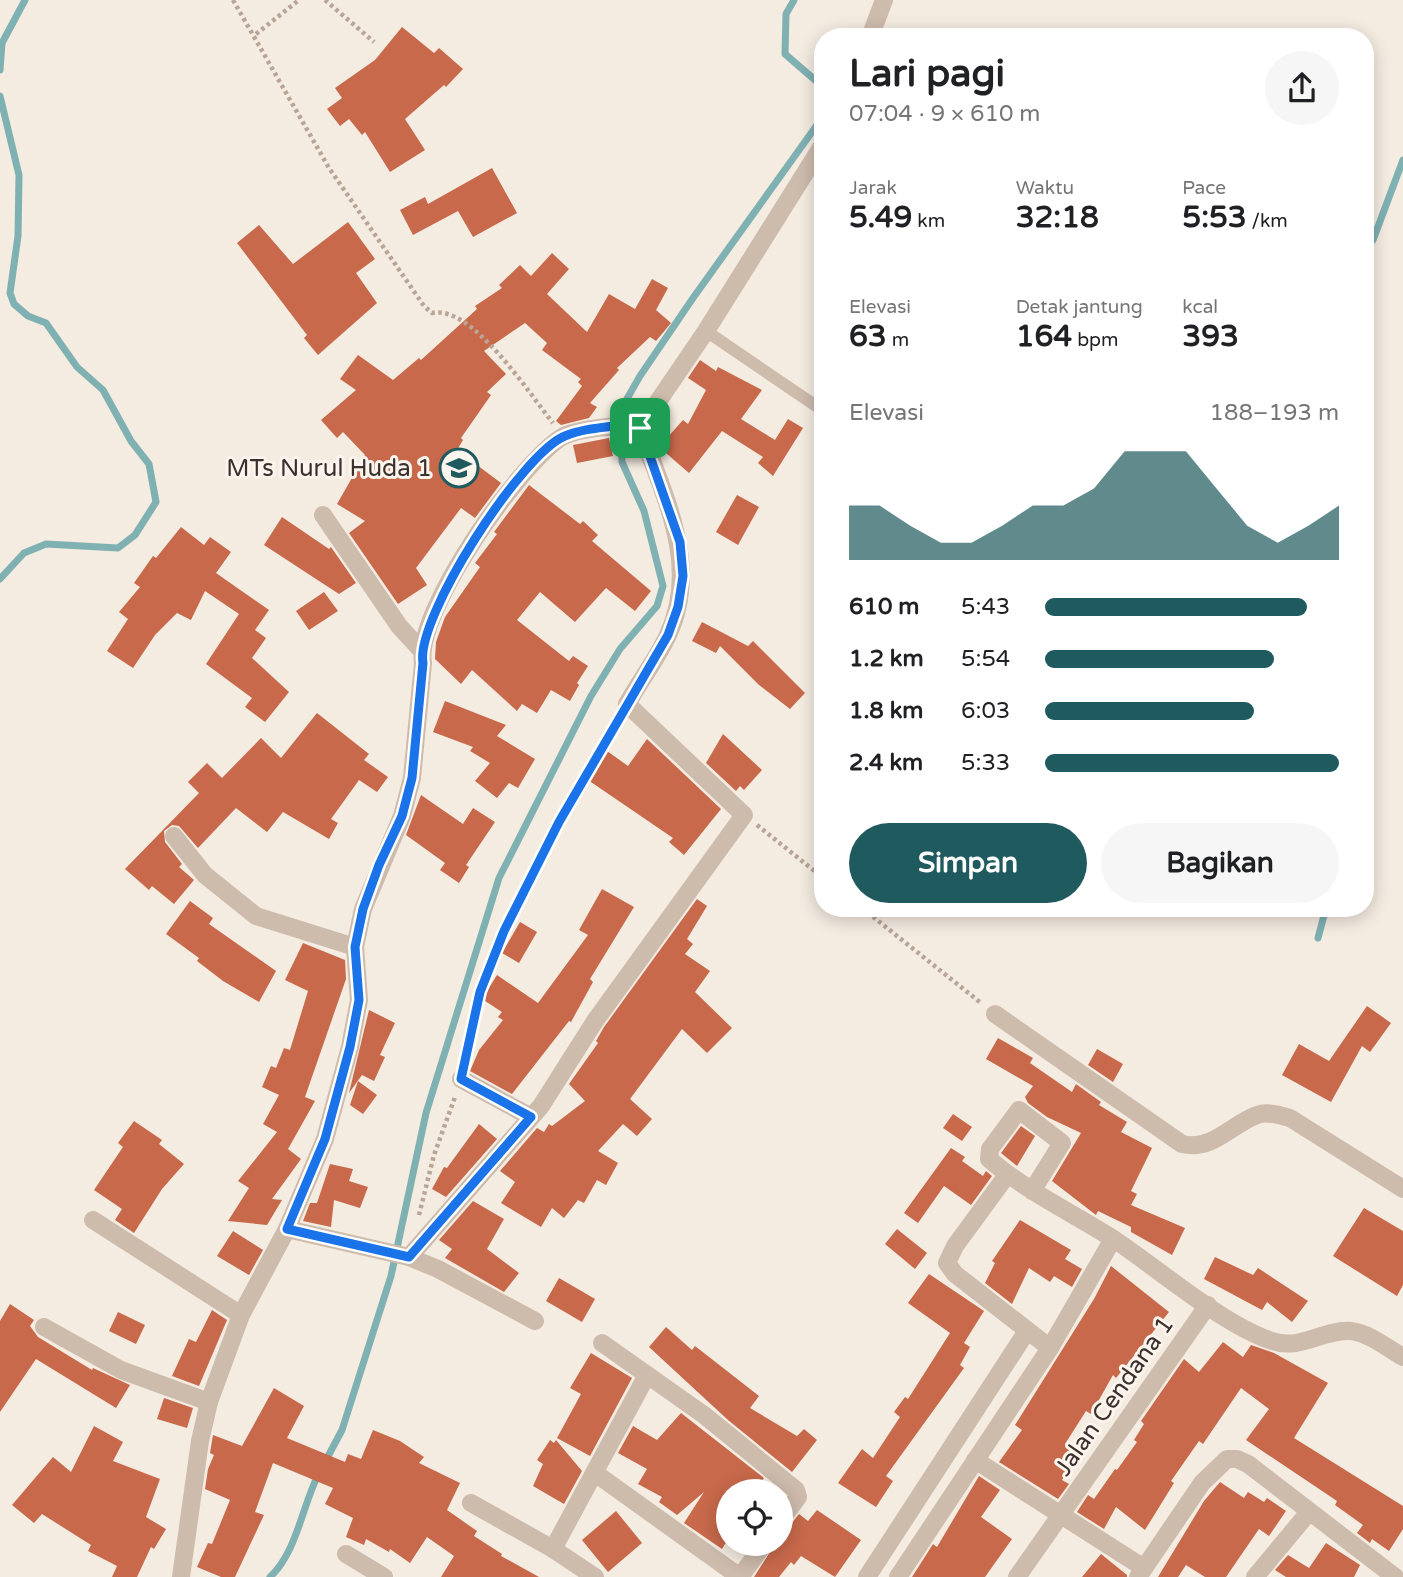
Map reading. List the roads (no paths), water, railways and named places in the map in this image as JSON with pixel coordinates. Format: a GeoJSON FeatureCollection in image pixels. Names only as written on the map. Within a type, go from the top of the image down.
{"type":"FeatureCollection","features":[{"type":"Feature","properties":{"kind":"street"},"geometry":{"type":"LineString","coordinates":[[873,28],[884,0]]}},
{"type":"Feature","properties":{"kind":"street"},"geometry":{"type":"LineString","coordinates":[[183,1574],[200,1441],[209,1402],[241,1315],[287,1229],[325,1139],[350,1047],[359,1000],[355,947],[363,909],[379,865],[402,816],[412,778],[423,663],[421,650],[436,606],[505,495],[523,471],[563,436],[634,426],[706,331],[814,159]]}},
{"type":"Feature","properties":{"kind":"street"},"geometry":{"type":"LineString","coordinates":[[405,1257],[531,1117],[595,1021],[744,815],[626,704],[668,635],[678,607],[683,576],[680,542],[634,426]]}},
{"type":"Feature","properties":{"kind":"street"},"geometry":{"type":"LineString","coordinates":[[323,515],[399,626],[421,650]]}},
{"type":"Feature","properties":{"kind":"street"},"geometry":{"type":"LineString","coordinates":[[174,836],[205,875],[256,916],[355,947]]}},
{"type":"Feature","properties":{"kind":"street"},"geometry":{"type":"LineString","coordinates":[[995,1014],[1182,1144],[1196,1147],[1207,1145],[1259,1114],[1274,1114],[1290,1118],[1403,1189]]}},
{"type":"Feature","properties":{"kind":"street"},"geometry":{"type":"LineString","coordinates":[[461,1079],[531,1117]]}},
{"type":"Feature","properties":{"kind":"street"},"geometry":{"type":"LineString","coordinates":[[1032,1191],[1062,1143],[1023,1111],[1016,1112],[988,1154],[989,1159],[1007,1175],[1032,1191],[1112,1239],[1208,1305],[1275,1342],[1297,1344],[1348,1331],[1370,1338],[1403,1357]]}},
{"type":"Feature","properties":{"kind":"street"},"geometry":{"type":"LineString","coordinates":[[1007,1175],[955,1246],[947,1263],[955,1274],[1050,1348]]}},
{"type":"Feature","properties":{"kind":"street"},"geometry":{"type":"LineString","coordinates":[[93,1220],[241,1315]]}},
{"type":"Feature","properties":{"kind":"street"},"geometry":{"type":"LineString","coordinates":[[287,1229],[405,1257],[438,1269],[535,1321]]}},
{"type":"Feature","properties":{"kind":"street"},"geometry":{"type":"LineString","coordinates":[[898,1577],[1050,1348],[1112,1239]]}},
{"type":"Feature","properties":{"kind":"street","name":"Jalan Cendana 1"},"geometry":{"type":"LineString","coordinates":[[1017,1577],[1208,1305]]}},
{"type":"Feature","properties":{"kind":"street"},"geometry":{"type":"LineString","coordinates":[[44,1327],[121,1370],[209,1402]]}},
{"type":"Feature","properties":{"kind":"street"},"geometry":{"type":"LineString","coordinates":[[867,1577],[1027,1331]]}},
{"type":"Feature","properties":{"kind":"street"},"geometry":{"type":"LineString","coordinates":[[602,1343],[704,1415],[783,1479]]}},
{"type":"Feature","properties":{"kind":"street"},"geometry":{"type":"LineString","coordinates":[[553,1549],[647,1375]]}},
{"type":"Feature","properties":{"kind":"street"},"geometry":{"type":"LineString","coordinates":[[975,1460],[1060,1515],[1141,1573],[1202,1483],[1227,1459],[1237,1459],[1248,1464],[1392,1576]]}},
{"type":"Feature","properties":{"kind":"street"},"geometry":{"type":"LineString","coordinates":[[595,1473],[740,1577],[755,1556]]}},
{"type":"Feature","properties":{"kind":"street"},"geometry":{"type":"LineString","coordinates":[[793,1488],[798,1497],[793,1504]]}},
{"type":"Feature","properties":{"kind":"street"},"geometry":{"type":"LineString","coordinates":[[920,1494],[943,1510]]}},
{"type":"Feature","properties":{"kind":"street"},"geometry":{"type":"LineString","coordinates":[[471,1503],[553,1549],[595,1577]]}},
{"type":"Feature","properties":{"kind":"street"},"geometry":{"type":"LineString","coordinates":[[1255,1577],[1309,1512]]}},
{"type":"Feature","properties":{"kind":"street"},"geometry":{"type":"LineString","coordinates":[[346,1554],[384,1577]]}},
{"type":"Feature","properties":{"kind":"lane"},"geometry":{"type":"LineString","coordinates":[[706,331],[814,405]]}},
{"type":"Feature","properties":{"kind":"waterway"},"geometry":{"type":"LineString","coordinates":[[0,70],[2,43],[25,0]]}},
{"type":"Feature","properties":{"kind":"waterway"},"geometry":{"type":"LineString","coordinates":[[794,0],[786,14],[785,54],[814,79]]}},
{"type":"Feature","properties":{"kind":"waterway"},"geometry":{"type":"LineString","coordinates":[[0,96],[19,175],[18,236],[10,293],[14,304],[28,316],[46,323],[77,367],[103,390],[131,441],[149,464],[156,502],[135,535],[118,548],[46,544],[24,553],[0,579]]}},
{"type":"Feature","properties":{"kind":"waterway"},"geometry":{"type":"LineString","coordinates":[[325,1462],[342,1430],[391,1276],[426,1113],[499,878],[591,696],[620,649],[657,606],[663,586],[644,511],[622,462],[620,411],[640,376],[693,298],[814,129]]}},
{"type":"Feature","properties":{"kind":"waterway"},"geometry":{"type":"LineString","coordinates":[[1374,237],[1403,160]]}},
{"type":"Feature","properties":{"kind":"waterway"},"geometry":{"type":"LineString","coordinates":[[1318,938],[1324,917]]}},
{"type":"Feature","properties":{"kind":"waterway"},"geometry":{"type":"LineString","coordinates":[[270,1577],[287,1555],[319,1473]]}},
{"type":"Feature","properties":{"kind":"place","name":"MTs Nurul Huda 1"},"geometry":{"type":"Point","coordinates":[459,468]}}]}
